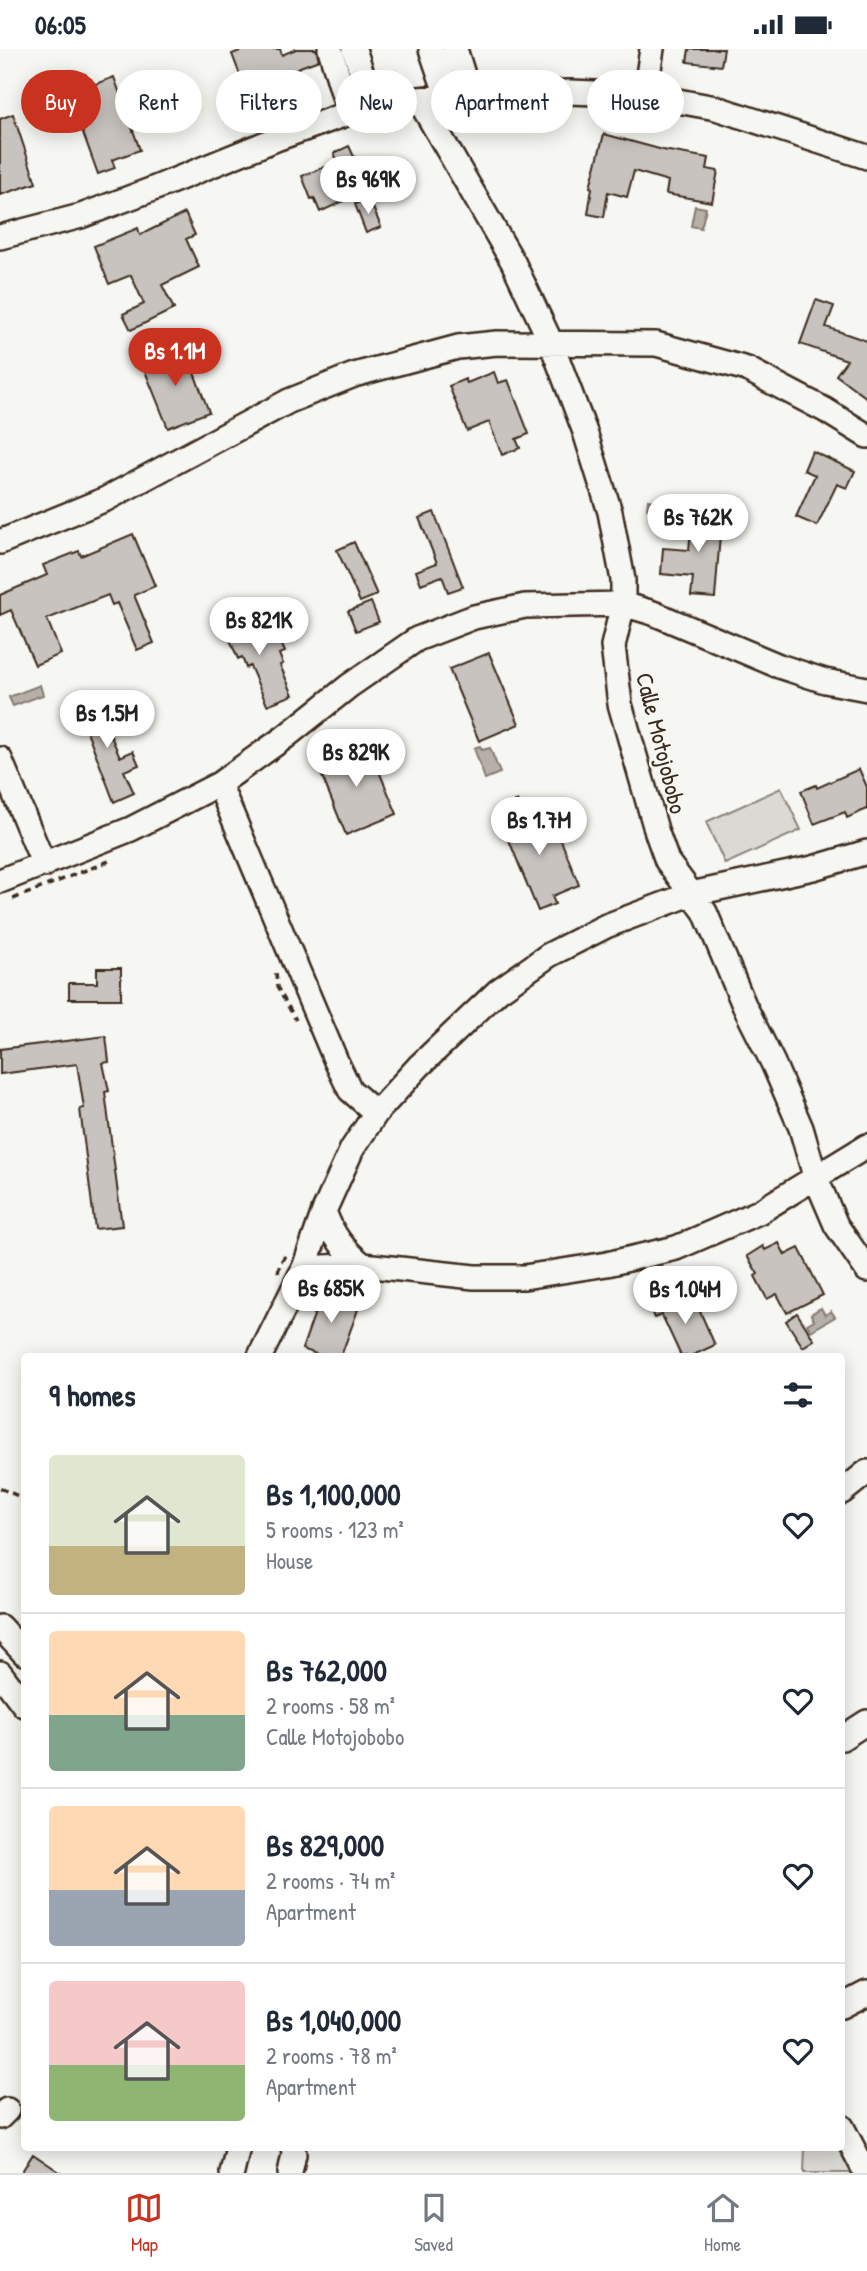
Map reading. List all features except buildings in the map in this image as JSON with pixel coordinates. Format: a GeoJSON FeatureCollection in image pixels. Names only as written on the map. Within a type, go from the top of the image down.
{"type":"FeatureCollection","features":[{"type":"Feature","properties":{"kind":"street"},"geometry":{"type":"LineString","coordinates":[[330,49],[336,70]]}},
{"type":"Feature","properties":{"kind":"street"},"geometry":{"type":"LineString","coordinates":[[354,49],[361,70]]}},
{"type":"Feature","properties":{"kind":"street"},"geometry":{"type":"LineString","coordinates":[[431,49],[443,70]]}},
{"type":"Feature","properties":{"kind":"street"},"geometry":{"type":"LineString","coordinates":[[455,49],[456,70]]}},
{"type":"Feature","properties":{"kind":"street"},"geometry":{"type":"LineString","coordinates":[[649,70],[652,49]]}},
{"type":"Feature","properties":{"kind":"street"},"geometry":{"type":"LineString","coordinates":[[419,100],[431,98]]}},
{"type":"Feature","properties":{"kind":"street","name":"Calle Motojobobo"},"geometry":{"type":"LineString","coordinates":[[419,100],[513,262],[552,345],[585,432],[610,512],[623,580],[623,604],[613,646],[620,704],[667,861],[705,912],[744,1005],[801,1128],[815,1176],[836,1225],[867,1270]]}},
{"type":"Feature","properties":{"kind":"street"},"geometry":{"type":"LineString","coordinates":[[684,102],[716,108],[867,157]]}},
{"type":"Feature","properties":{"kind":"street"},"geometry":{"type":"LineString","coordinates":[[0,237],[81,216],[336,118]]}},
{"type":"Feature","properties":{"kind":"street"},"geometry":{"type":"LineString","coordinates":[[0,542],[106,499],[289,401],[354,375],[458,347],[497,343],[656,344],[747,369],[825,410],[867,436]]}},
{"type":"Feature","properties":{"kind":"street"},"geometry":{"type":"LineString","coordinates":[[5,890],[44,865],[131,829],[219,783],[285,737],[349,685],[417,639],[474,617],[525,606],[623,604],[653,613],[779,666],[825,681],[867,689]]}},
{"type":"Feature","properties":{"kind":"street"},"geometry":{"type":"LineString","coordinates":[[0,759],[44,865]]}},
{"type":"Feature","properties":{"kind":"street"},"geometry":{"type":"LineString","coordinates":[[219,783],[335,1061],[350,1090],[376,1113]]}},
{"type":"Feature","properties":{"kind":"street"},"geometry":{"type":"LineString","coordinates":[[261,1353],[296,1261],[324,1211],[352,1149],[376,1113],[454,1031],[508,983],[549,955],[606,926],[691,894],[813,868],[867,852]]}},
{"type":"Feature","properties":{"kind":"street"},"geometry":{"type":"LineString","coordinates":[[296,1261],[474,1277],[524,1277],[607,1264],[677,1248],[760,1212],[867,1146]]}},
{"type":"Feature","properties":{"kind":"street"},"geometry":{"type":"LineString","coordinates":[[324,1211],[330,1229],[341,1245],[363,1265]]}},
{"type":"Feature","properties":{"kind":"street"},"geometry":{"type":"LineString","coordinates":[[845,1490],[867,1472]]}},
{"type":"Feature","properties":{"kind":"street"},"geometry":{"type":"LineString","coordinates":[[0,1627],[21,1650]]}},
{"type":"Feature","properties":{"kind":"street"},"geometry":{"type":"LineString","coordinates":[[0,1673],[21,1701]]}},
{"type":"Feature","properties":{"kind":"street"},"geometry":{"type":"LineString","coordinates":[[845,1736],[867,1722]]}},
{"type":"Feature","properties":{"kind":"street"},"geometry":{"type":"LineString","coordinates":[[845,2004],[867,1993]]}},
{"type":"Feature","properties":{"kind":"street"},"geometry":{"type":"LineString","coordinates":[[845,2133],[866,2173]]}},
{"type":"Feature","properties":{"kind":"street"},"geometry":{"type":"LineString","coordinates":[[232,2173],[237,2151]]}},
{"type":"Feature","properties":{"kind":"street"},"geometry":{"type":"LineString","coordinates":[[290,2173],[294,2151]]}},
{"type":"Feature","properties":{"kind":"path"},"geometry":{"type":"LineString","coordinates":[[5,890],[19,898],[113,860]]}},
{"type":"Feature","properties":{"kind":"path"},"geometry":{"type":"LineString","coordinates":[[272,964],[276,971],[277,987],[300,1028]]}},
{"type":"Feature","properties":{"kind":"path"},"geometry":{"type":"LineString","coordinates":[[274,1284],[281,1263],[296,1261]]}},
{"type":"Feature","properties":{"kind":"path"},"geometry":{"type":"LineString","coordinates":[[0,1488],[21,1500]]}},
{"type":"Feature","properties":{"kind":"shaded area"},"geometry":{"type":"Polygon","coordinates":[[[695,206],[706,208],[701,228],[691,226],[695,206]]]}},
{"type":"Feature","properties":{"kind":"shaded area"},"geometry":{"type":"Polygon","coordinates":[[[648,500],[671,504],[669,513],[647,509],[648,500]]]}},
{"type":"Feature","properties":{"kind":"shaded area"},"geometry":{"type":"Polygon","coordinates":[[[40,685],[43,695],[13,706],[9,697],[40,685]]]}},
{"type":"Feature","properties":{"kind":"shaded area"},"geometry":{"type":"Polygon","coordinates":[[[480,746],[482,750],[490,748],[500,773],[485,779],[474,748],[480,746]]]}},
{"type":"Feature","properties":{"kind":"shaded area"},"geometry":{"type":"Polygon","coordinates":[[[781,788],[801,830],[725,864],[706,822],[781,788]]]}},
{"type":"Feature","properties":{"kind":"shaded area"},"geometry":{"type":"Polygon","coordinates":[[[821,1308],[825,1315],[831,1311],[835,1317],[811,1331],[807,1324],[814,1320],[811,1314],[821,1308]]]}},
{"type":"Feature","properties":{"kind":"shaded area"},"geometry":{"type":"Polygon","coordinates":[[[805,2151],[841,2151],[852,2173],[804,2173],[805,2151]]]}}]}
